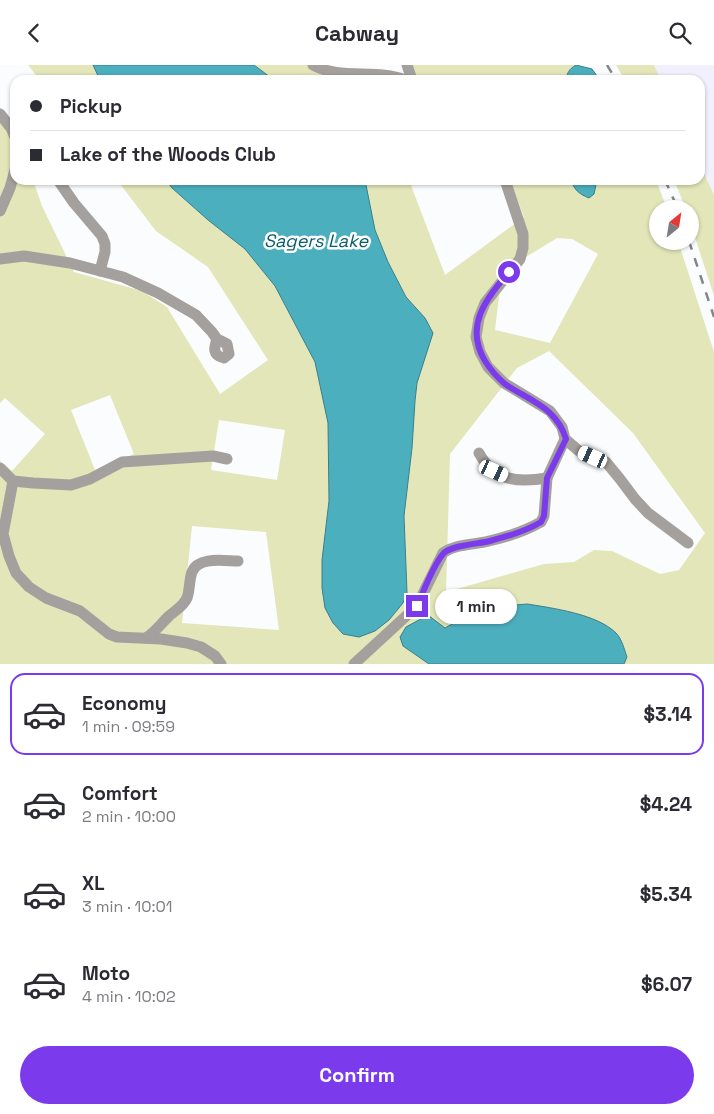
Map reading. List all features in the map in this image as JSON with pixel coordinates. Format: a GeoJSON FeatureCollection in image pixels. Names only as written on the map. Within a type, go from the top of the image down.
{"type":"FeatureCollection","features":[{"type":"Feature","properties":{"kind":"street"},"geometry":{"type":"LineString","coordinates":[[313,65],[321,70],[368,75]]}},
{"type":"Feature","properties":{"kind":"street"},"geometry":{"type":"LineString","coordinates":[[0,114],[10,127]]}},
{"type":"Feature","properties":{"kind":"street"},"geometry":{"type":"LineString","coordinates":[[0,211],[11,185]]}},
{"type":"Feature","properties":{"kind":"street"},"geometry":{"type":"LineString","coordinates":[[61,185],[102,236],[105,252],[100,271]]}},
{"type":"Feature","properties":{"kind":"street"},"geometry":{"type":"LineString","coordinates":[[508,185],[523,234],[523,248],[520,259],[485,303],[478,318],[476,337],[480,352],[488,367],[504,383],[550,411],[562,427],[566,439],[579,451],[606,462],[648,513],[688,543]]}},
{"type":"Feature","properties":{"kind":"street"},"geometry":{"type":"LineString","coordinates":[[0,259],[24,256],[70,263],[123,277],[158,293],[196,315],[217,339]]}},
{"type":"Feature","properties":{"kind":"street"},"geometry":{"type":"LineString","coordinates":[[354,664],[417,606],[443,553],[449,549],[490,541],[530,528],[541,522],[544,516],[547,478],[566,439]]}},
{"type":"Feature","properties":{"kind":"street"},"geometry":{"type":"LineString","coordinates":[[479,453],[485,465],[489,468],[516,480],[527,481],[547,478]]}},
{"type":"Feature","properties":{"kind":"street"},"geometry":{"type":"LineString","coordinates":[[0,468],[13,481],[71,485],[90,479],[122,462],[213,457],[227,459]]}},
{"type":"Feature","properties":{"kind":"street"},"geometry":{"type":"LineString","coordinates":[[13,481],[3,534],[16,573],[29,587],[46,598],[80,611],[109,634],[117,637],[179,642],[201,647],[215,656],[221,664]]}},
{"type":"Feature","properties":{"kind":"street"},"geometry":{"type":"LineString","coordinates":[[146,638],[157,631],[167,618],[183,605],[187,597],[194,568],[200,563],[210,560],[238,561]]}},
{"type":"Feature","properties":{"kind":"shaded area"},"geometry":{"type":"Polygon","coordinates":[[[654,65],[714,65],[714,195],[705,176],[705,75],[659,75],[654,65]]]}},
{"type":"Feature","properties":{"kind":"green space"},"geometry":{"type":"Polygon","coordinates":[[[28,65],[93,65],[98,75],[36,75],[28,65]]]}},
{"type":"Feature","properties":{"kind":"green space"},"geometry":{"type":"Polygon","coordinates":[[[254,65],[310,65],[321,75],[267,75],[254,65]]]}},
{"type":"Feature","properties":{"kind":"green space"},"geometry":{"type":"Polygon","coordinates":[[[411,65],[576,65],[567,75],[415,75],[411,65]]]}},
{"type":"Feature","properties":{"kind":"green space"},"geometry":{"type":"Polygon","coordinates":[[[616,65],[654,65],[659,75],[622,75],[616,65]]]}},
{"type":"Feature","properties":{"kind":"green space"},"geometry":{"type":"Polygon","coordinates":[[[0,117],[10,131],[10,185],[35,185],[42,206],[74,272],[142,291],[167,307],[220,394],[268,360],[208,267],[156,231],[121,185],[170,185],[208,220],[245,249],[275,286],[315,362],[328,423],[329,501],[322,560],[407,593],[404,516],[415,401],[417,383],[433,333],[425,318],[406,297],[388,262],[375,230],[366,185],[411,185],[445,275],[524,217],[512,185],[573,185],[574,189],[581,195],[597,185],[658,185],[664,200],[649,200],[649,250],[681,250],[714,352],[714,664],[624,664],[627,657],[583,616],[563,610],[527,604],[514,606],[445,628],[438,623],[403,646],[429,664],[0,664],[0,461],[12,471],[45,434],[5,398],[0,403],[0,117]],[[557,238],[526,257],[500,288],[495,330],[550,343],[598,254],[572,239],[557,238]],[[549,351],[517,368],[450,454],[446,592],[544,564],[574,562],[594,550],[612,551],[660,574],[679,570],[705,533],[633,433],[549,351]],[[110,395],[71,410],[95,470],[134,454],[110,395]],[[219,420],[211,470],[277,480],[285,430],[219,420]],[[192,526],[182,623],[279,630],[266,532],[192,526]]]}},
{"type":"Feature","properties":{"kind":"green space"},"geometry":{"type":"Polygon","coordinates":[[[705,176],[714,195],[714,296],[699,250],[699,200],[682,200],[676,185],[705,185],[705,176]]]}},
{"type":"Feature","properties":{"kind":"water"},"geometry":{"type":"Polygon","coordinates":[[[93,65],[254,65],[267,75],[98,75],[93,65]]]}},
{"type":"Feature","properties":{"kind":"water"},"geometry":{"type":"Polygon","coordinates":[[[576,65],[592,69],[596,75],[567,75],[576,65]]]}},
{"type":"Feature","properties":{"kind":"water","name":"Sagers Lake"},"geometry":{"type":"Polygon","coordinates":[[[170,185],[366,185],[375,230],[388,262],[406,297],[425,318],[433,333],[417,383],[415,401],[404,516],[407,593],[403,603],[389,620],[375,631],[359,637],[343,634],[333,623],[325,608],[322,588],[322,560],[329,501],[328,423],[315,362],[275,286],[245,249],[170,185]]]}},
{"type":"Feature","properties":{"kind":"water"},"geometry":{"type":"Polygon","coordinates":[[[596,185],[594,194],[589,198],[577,191],[574,186],[596,185]]]}},
{"type":"Feature","properties":{"kind":"water"},"geometry":{"type":"Polygon","coordinates":[[[527,604],[574,613],[608,626],[618,635],[621,641],[627,657],[624,664],[429,664],[403,646],[400,637],[406,627],[428,615],[445,628],[481,608],[527,604]]]}},
{"type":"Feature","properties":{"kind":"railway"},"geometry":{"type":"LineString","coordinates":[[607,65],[613,75]]}},
{"type":"Feature","properties":{"kind":"railway"},"geometry":{"type":"LineString","coordinates":[[667,185],[674,200]]}},
{"type":"Feature","properties":{"kind":"railway"},"geometry":{"type":"LineString","coordinates":[[692,250],[714,317]]}},
{"type":"Feature","properties":{"kind":"route"},"geometry":{"type":"LineString","coordinates":[[417,606],[443,553],[449,549],[490,541],[530,528],[541,522],[544,516],[547,478],[566,439],[562,427],[550,411],[504,383],[488,367],[480,352],[476,337],[478,318],[485,303],[509,272]]}}]}
